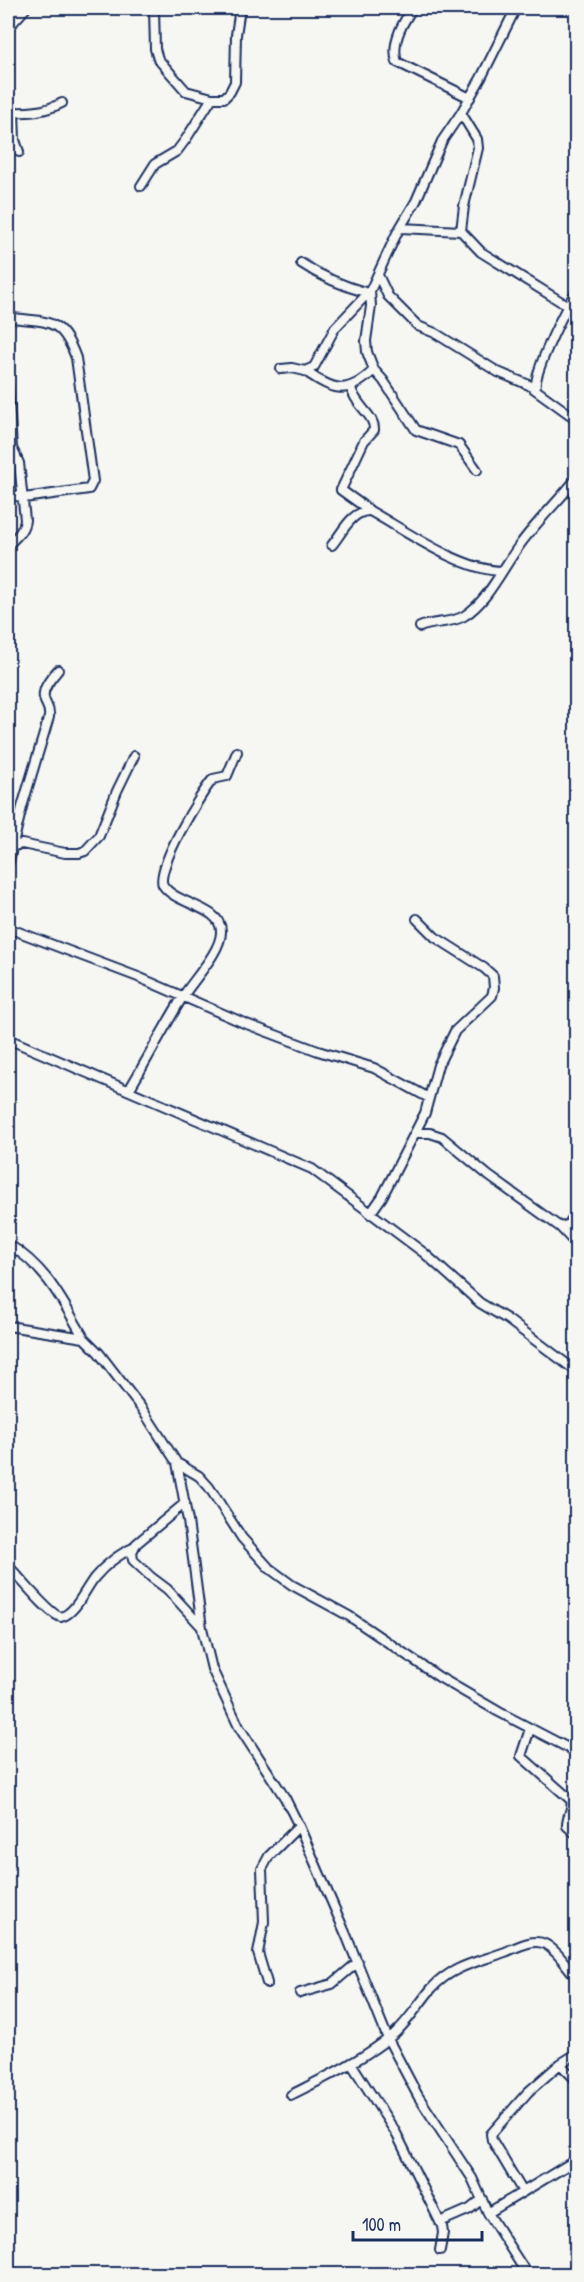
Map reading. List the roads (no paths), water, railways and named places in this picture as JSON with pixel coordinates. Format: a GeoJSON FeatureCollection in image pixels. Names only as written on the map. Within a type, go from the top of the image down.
{"type":"FeatureCollection","features":[{"type":"Feature","properties":{"kind":"street"},"geometry":{"type":"LineString","coordinates":[[8,28],[26,8]]}},
{"type":"Feature","properties":{"kind":"street"},"geometry":{"type":"LineString","coordinates":[[154,8],[155,49],[158,59],[169,75],[178,81],[187,93],[212,98],[224,98],[235,82],[236,35],[240,8]]}},
{"type":"Feature","properties":{"kind":"street"},"geometry":{"type":"LineString","coordinates":[[412,8],[399,31],[395,55],[398,62],[470,98]]}},
{"type":"Feature","properties":{"kind":"street"},"geometry":{"type":"LineString","coordinates":[[304,371],[314,367],[335,328],[369,292],[416,201],[442,141],[462,113],[516,8]]}},
{"type":"Feature","properties":{"kind":"street"},"geometry":{"type":"LineString","coordinates":[[141,186],[156,164],[177,151],[182,145],[205,113],[212,98]]}},
{"type":"Feature","properties":{"kind":"street"},"geometry":{"type":"LineString","coordinates":[[19,152],[11,112],[45,110],[62,103]]}},
{"type":"Feature","properties":{"kind":"street"},"geometry":{"type":"LineString","coordinates":[[461,231],[464,206],[478,148],[477,139],[462,113]]}},
{"type":"Feature","properties":{"kind":"street"},"geometry":{"type":"LineString","coordinates":[[401,228],[461,231],[481,252],[568,306]]}},
{"type":"Feature","properties":{"kind":"street"},"geometry":{"type":"LineString","coordinates":[[302,263],[331,281],[369,292]]}},
{"type":"Feature","properties":{"kind":"street"},"geometry":{"type":"LineString","coordinates":[[378,275],[388,296],[418,326],[435,333],[498,372],[536,390],[576,419]]}},
{"type":"Feature","properties":{"kind":"street"},"geometry":{"type":"LineString","coordinates":[[369,292],[371,306],[366,341],[367,352],[374,370],[416,430],[459,445],[477,470]]}},
{"type":"Feature","properties":{"kind":"street"},"geometry":{"type":"LineString","coordinates":[[536,390],[535,384],[539,368],[576,292]]}},
{"type":"Feature","properties":{"kind":"street"},"geometry":{"type":"LineString","coordinates":[[8,316],[37,320],[55,326],[64,331],[69,340],[76,358],[93,481],[88,489],[24,497],[8,495]]}},
{"type":"Feature","properties":{"kind":"street"},"geometry":{"type":"LineString","coordinates":[[281,369],[292,368],[304,371],[336,387],[351,388],[374,370]]}},
{"type":"Feature","properties":{"kind":"street"},"geometry":{"type":"LineString","coordinates":[[8,385],[12,448],[19,463],[25,525],[8,545]]}},
{"type":"Feature","properties":{"kind":"street"},"geometry":{"type":"LineString","coordinates":[[351,388],[359,406],[373,420],[374,430],[364,441],[341,490],[369,511],[399,529],[466,563],[483,569],[502,571]]}},
{"type":"Feature","properties":{"kind":"street"},"geometry":{"type":"LineString","coordinates":[[420,627],[430,622],[452,621],[465,616],[478,604],[519,546],[576,479]]}},
{"type":"Feature","properties":{"kind":"street"},"geometry":{"type":"LineString","coordinates":[[332,545],[355,515],[369,511]]}},
{"type":"Feature","properties":{"kind":"street"},"geometry":{"type":"LineString","coordinates":[[483,569],[489,588]]}},
{"type":"Feature","properties":{"kind":"street"},"geometry":{"type":"LineString","coordinates":[[8,865],[22,807],[49,717],[49,706],[44,693],[58,670]]}},
{"type":"Feature","properties":{"kind":"street"},"geometry":{"type":"LineString","coordinates":[[129,1090],[183,996],[213,953],[221,931],[214,916],[182,900],[163,884],[161,874],[179,835],[200,799],[213,779],[227,776],[237,752]]}},
{"type":"Feature","properties":{"kind":"street"},"geometry":{"type":"LineString","coordinates":[[13,846],[22,844],[65,853],[79,853],[85,850],[99,836],[117,791],[135,756]]}},
{"type":"Feature","properties":{"kind":"street"},"geometry":{"type":"LineString","coordinates":[[370,1214],[416,1133],[425,1113],[443,1053],[455,1031],[492,996],[494,988],[493,976],[435,937],[417,919]]}},
{"type":"Feature","properties":{"kind":"street"},"geometry":{"type":"LineString","coordinates":[[8,928],[138,977],[243,1023],[318,1051],[367,1065],[429,1098]]}},
{"type":"Feature","properties":{"kind":"street"},"geometry":{"type":"LineString","coordinates":[[8,1039],[312,1169],[423,1253],[480,1303],[514,1324],[576,1371]]}},
{"type":"Feature","properties":{"kind":"street"},"geometry":{"type":"LineString","coordinates":[[416,1133],[430,1132],[442,1137],[489,1176],[560,1227],[574,1241]]}},
{"type":"Feature","properties":{"kind":"street"},"geometry":{"type":"LineString","coordinates":[[560,1227],[566,1227],[574,1216]]}},
{"type":"Feature","properties":{"kind":"street"},"geometry":{"type":"LineString","coordinates":[[574,1216],[574,1241]]}},
{"type":"Feature","properties":{"kind":"street"},"geometry":{"type":"LineString","coordinates":[[8,1244],[27,1256],[39,1268],[84,1338],[99,1353],[142,1409],[177,1463],[185,1503],[202,1628],[212,1669],[239,1726],[285,1798],[299,1826],[358,1962],[388,2039],[418,2096],[472,2178],[488,2213],[527,2274]]}},
{"type":"Feature","properties":{"kind":"street"},"geometry":{"type":"LineString","coordinates":[[8,1326],[84,1338]]}},
{"type":"Feature","properties":{"kind":"street"},"geometry":{"type":"LineString","coordinates":[[177,1463],[199,1476],[242,1538],[276,1574],[349,1616],[439,1677],[530,1729],[576,1752]]}},
{"type":"Feature","properties":{"kind":"street"},"geometry":{"type":"LineString","coordinates":[[8,1566],[24,1580],[55,1616],[61,1617],[70,1611],[96,1575],[121,1554],[133,1548],[152,1529],[185,1503]]}},
{"type":"Feature","properties":{"kind":"street"},"geometry":{"type":"LineString","coordinates":[[133,1548],[133,1560],[167,1588],[202,1628]]}},
{"type":"Feature","properties":{"kind":"street"},"geometry":{"type":"LineString","coordinates":[[530,1729],[521,1756],[571,1800],[572,1807],[567,1826],[576,1834]]}},
{"type":"Feature","properties":{"kind":"street"},"geometry":{"type":"LineString","coordinates":[[267,1983],[258,1953],[264,1923],[262,1869],[269,1856],[299,1826]]}},
{"type":"Feature","properties":{"kind":"street"},"geometry":{"type":"LineString","coordinates":[[291,2096],[351,2063],[388,2039],[404,2025],[433,1987],[461,1966],[534,1942],[547,1946],[576,1977]]}},
{"type":"Feature","properties":{"kind":"street"},"geometry":{"type":"LineString","coordinates":[[300,1993],[332,1984],[358,1962]]}},
{"type":"Feature","properties":{"kind":"street"},"geometry":{"type":"LineString","coordinates":[[523,2192],[492,2140],[491,2134],[528,2092],[560,2064],[576,2054]]}},
{"type":"Feature","properties":{"kind":"street"},"geometry":{"type":"LineString","coordinates":[[351,2063],[396,2133],[440,2222],[443,2233],[440,2250]]}},
{"type":"Feature","properties":{"kind":"street"},"geometry":{"type":"LineString","coordinates":[[560,2064],[576,2080]]}},
{"type":"Feature","properties":{"kind":"street"},"geometry":{"type":"LineString","coordinates":[[488,2213],[576,2160]]}},
{"type":"Feature","properties":{"kind":"street"},"geometry":{"type":"LineString","coordinates":[[440,2222],[470,2209],[482,2199]]}}]}
